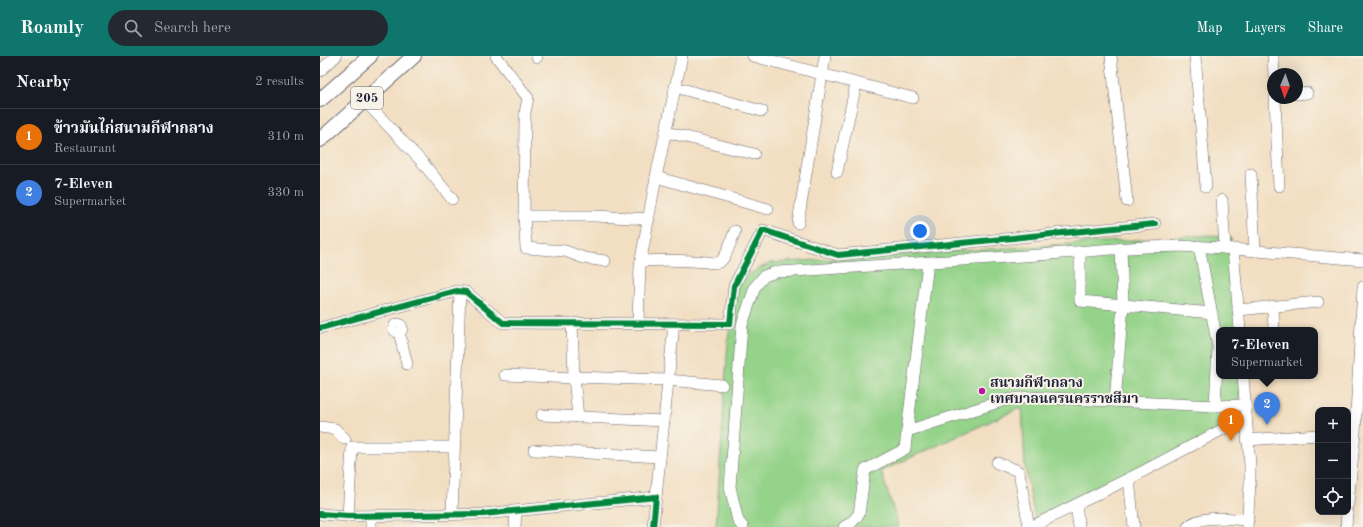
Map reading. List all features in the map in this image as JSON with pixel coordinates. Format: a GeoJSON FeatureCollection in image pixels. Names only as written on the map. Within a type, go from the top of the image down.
{"type":"FeatureCollection","features":[{"type":"Feature","properties":{"kind":"main road","name":"205"},"geometry":{"type":"LineString","coordinates":[[320,100],[370,56]]}},
{"type":"Feature","properties":{"kind":"main road","name":"205"},"geometry":{"type":"LineString","coordinates":[[320,140],[414,56]]}},
{"type":"Feature","properties":{"kind":"street"},"geometry":{"type":"LineString","coordinates":[[320,71],[336,56]]}},
{"type":"Feature","properties":{"kind":"street"},"geometry":{"type":"LineString","coordinates":[[496,56],[528,98],[525,114],[524,216],[526,248],[565,251],[584,258],[605,261]]}},
{"type":"Feature","properties":{"kind":"street"},"geometry":{"type":"LineString","coordinates":[[638,323],[641,261],[656,177],[682,56]]}},
{"type":"Feature","properties":{"kind":"street"},"geometry":{"type":"LineString","coordinates":[[753,56],[913,98]]}},
{"type":"Feature","properties":{"kind":"street"},"geometry":{"type":"LineString","coordinates":[[798,223],[825,56]]}},
{"type":"Feature","properties":{"kind":"street"},"geometry":{"type":"LineString","coordinates":[[1111,56],[1127,201]]}},
{"type":"Feature","properties":{"kind":"street"},"geometry":{"type":"LineString","coordinates":[[1195,56],[1206,187]]}},
{"type":"Feature","properties":{"kind":"street"},"geometry":{"type":"LineString","coordinates":[[1273,56],[1274,68]]}},
{"type":"Feature","properties":{"kind":"street"},"geometry":{"type":"LineString","coordinates":[[837,172],[856,84]]}},
{"type":"Feature","properties":{"kind":"street"},"geometry":{"type":"LineString","coordinates":[[675,87],[762,111]]}},
{"type":"Feature","properties":{"kind":"street"},"geometry":{"type":"LineString","coordinates":[[364,100],[423,163],[452,199]]}},
{"type":"Feature","properties":{"kind":"street"},"geometry":{"type":"LineString","coordinates":[[1275,104],[1278,186]]}},
{"type":"Feature","properties":{"kind":"street"},"geometry":{"type":"LineString","coordinates":[[666,132],[754,154]]}},
{"type":"Feature","properties":{"kind":"street"},"geometry":{"type":"LineString","coordinates":[[1251,174],[1255,250]]}},
{"type":"Feature","properties":{"kind":"street"},"geometry":{"type":"LineString","coordinates":[[656,177],[768,209]]}},
{"type":"Feature","properties":{"kind":"street"},"geometry":{"type":"LineString","coordinates":[[1222,200],[1240,327]]}},
{"type":"Feature","properties":{"kind":"street"},"geometry":{"type":"LineString","coordinates":[[524,216],[595,216],[649,219]]}},
{"type":"Feature","properties":{"kind":"street"},"geometry":{"type":"LineString","coordinates":[[320,328],[457,291],[466,292],[503,323],[730,324],[734,286],[763,230],[838,254],[1156,224]]}},
{"type":"Feature","properties":{"kind":"street"},"geometry":{"type":"LineString","coordinates":[[641,261],[689,260],[712,263],[719,262],[722,261],[726,254],[735,232]]}},
{"type":"Feature","properties":{"kind":"street"},"geometry":{"type":"LineString","coordinates":[[743,527],[738,521],[730,487],[742,325],[755,287],[764,276],[776,272],[928,263],[1121,248],[1199,246],[1363,260]]}},
{"type":"Feature","properties":{"kind":"street"},"geometry":{"type":"LineString","coordinates":[[1199,246],[1216,336]]}},
{"type":"Feature","properties":{"kind":"street"},"geometry":{"type":"LineString","coordinates":[[1115,401],[1123,305],[1121,248]]}},
{"type":"Feature","properties":{"kind":"street"},"geometry":{"type":"LineString","coordinates":[[1080,252],[1080,301],[1212,313]]}},
{"type":"Feature","properties":{"kind":"street"},"geometry":{"type":"LineString","coordinates":[[844,527],[851,524],[859,514],[865,470],[905,449],[928,263]]}},
{"type":"Feature","properties":{"kind":"street"},"geometry":{"type":"LineString","coordinates":[[1351,433],[1360,405],[1363,287]]}},
{"type":"Feature","properties":{"kind":"street"},"geometry":{"type":"LineString","coordinates":[[452,514],[460,291]]}},
{"type":"Feature","properties":{"kind":"street"},"geometry":{"type":"LineString","coordinates":[[1238,310],[1318,302]]}},
{"type":"Feature","properties":{"kind":"street"},"geometry":{"type":"LineString","coordinates":[[1273,307],[1274,327]]}},
{"type":"Feature","properties":{"kind":"street"},"geometry":{"type":"LineString","coordinates":[[392,309],[407,364]]}},
{"type":"Feature","properties":{"kind":"street"},"geometry":{"type":"LineString","coordinates":[[572,323],[574,378],[578,417]]}},
{"type":"Feature","properties":{"kind":"street"},"geometry":{"type":"LineString","coordinates":[[653,527],[673,324]]}},
{"type":"Feature","properties":{"kind":"street"},"geometry":{"type":"LineString","coordinates":[[505,375],[668,380],[722,385]]}},
{"type":"Feature","properties":{"kind":"street"},"geometry":{"type":"LineString","coordinates":[[1215,406],[1216,379]]}},
{"type":"Feature","properties":{"kind":"street"},"geometry":{"type":"LineString","coordinates":[[1188,527],[1202,519],[1248,523],[1250,484],[1243,379]]}},
{"type":"Feature","properties":{"kind":"street"},"geometry":{"type":"LineString","coordinates":[[907,431],[1005,400],[1029,397],[1215,406],[1245,406]]}},
{"type":"Feature","properties":{"kind":"street"},"geometry":{"type":"LineString","coordinates":[[542,415],[664,421]]}},
{"type":"Feature","properties":{"kind":"street"},"geometry":{"type":"LineString","coordinates":[[997,463],[1019,472],[1030,527],[1129,479],[1246,417]]}},
{"type":"Feature","properties":{"kind":"street"},"geometry":{"type":"LineString","coordinates":[[320,427],[335,429],[345,439]]}},
{"type":"Feature","properties":{"kind":"street"},"geometry":{"type":"LineString","coordinates":[[1247,440],[1315,435]]}},
{"type":"Feature","properties":{"kind":"street"},"geometry":{"type":"LineString","coordinates":[[1349,479],[1351,443]]}},
{"type":"Feature","properties":{"kind":"street"},"geometry":{"type":"LineString","coordinates":[[348,516],[352,447],[454,447]]}},
{"type":"Feature","properties":{"kind":"street"},"geometry":{"type":"LineString","coordinates":[[534,450],[660,457]]}},
{"type":"Feature","properties":{"kind":"street"},"geometry":{"type":"LineString","coordinates":[[1129,479],[1134,527]]}},
{"type":"Feature","properties":{"kind":"street"},"geometry":{"type":"LineString","coordinates":[[320,514],[348,516],[371,521],[452,514],[483,514],[656,497]]}},
{"type":"Feature","properties":{"kind":"street"},"geometry":{"type":"LineString","coordinates":[[1076,505],[1078,527]]}},
{"type":"Feature","properties":{"kind":"street"},"geometry":{"type":"LineString","coordinates":[[515,527],[516,511]]}},
{"type":"Feature","properties":{"kind":"street"},"geometry":{"type":"LineString","coordinates":[[1346,527],[1347,515]]}},
{"type":"Feature","properties":{"kind":"green space","name":"สนามกีฬากลาง เทศบาลนครนครราชสีมา"},"geometry":{"type":"Polygon","coordinates":[[[1211,235],[1231,238],[1239,327],[1216,327],[1216,379],[1240,379],[1240,406],[1228,427],[1036,525],[1025,467],[1022,407],[881,471],[899,527],[716,527],[728,339],[737,287],[749,274],[770,263],[1211,235]]]}},
{"type":"Feature","properties":{"kind":"cycle path"},"geometry":{"type":"LineString","coordinates":[[320,328],[457,291],[466,292],[503,323],[730,324],[734,286],[763,230],[838,255],[1155,224]]}},
{"type":"Feature","properties":{"kind":"cycle path"},"geometry":{"type":"LineString","coordinates":[[320,514],[348,516],[483,514],[656,497],[653,527]]}},
{"type":"Feature","properties":{"kind":"place","name":"สนามกีฬากลาง เทศบาลนครนครราชสีมา"},"geometry":{"type":"Point","coordinates":[982,391]}},
{"type":"Feature","properties":{"kind":"place","name":"7-Eleven"},"geometry":{"type":"Point","coordinates":[1267,425]}},
{"type":"Feature","properties":{"kind":"place","name":"ข้าวมันไก่สนามกีฬากลาง"},"geometry":{"type":"Point","coordinates":[1231,441]}}]}
